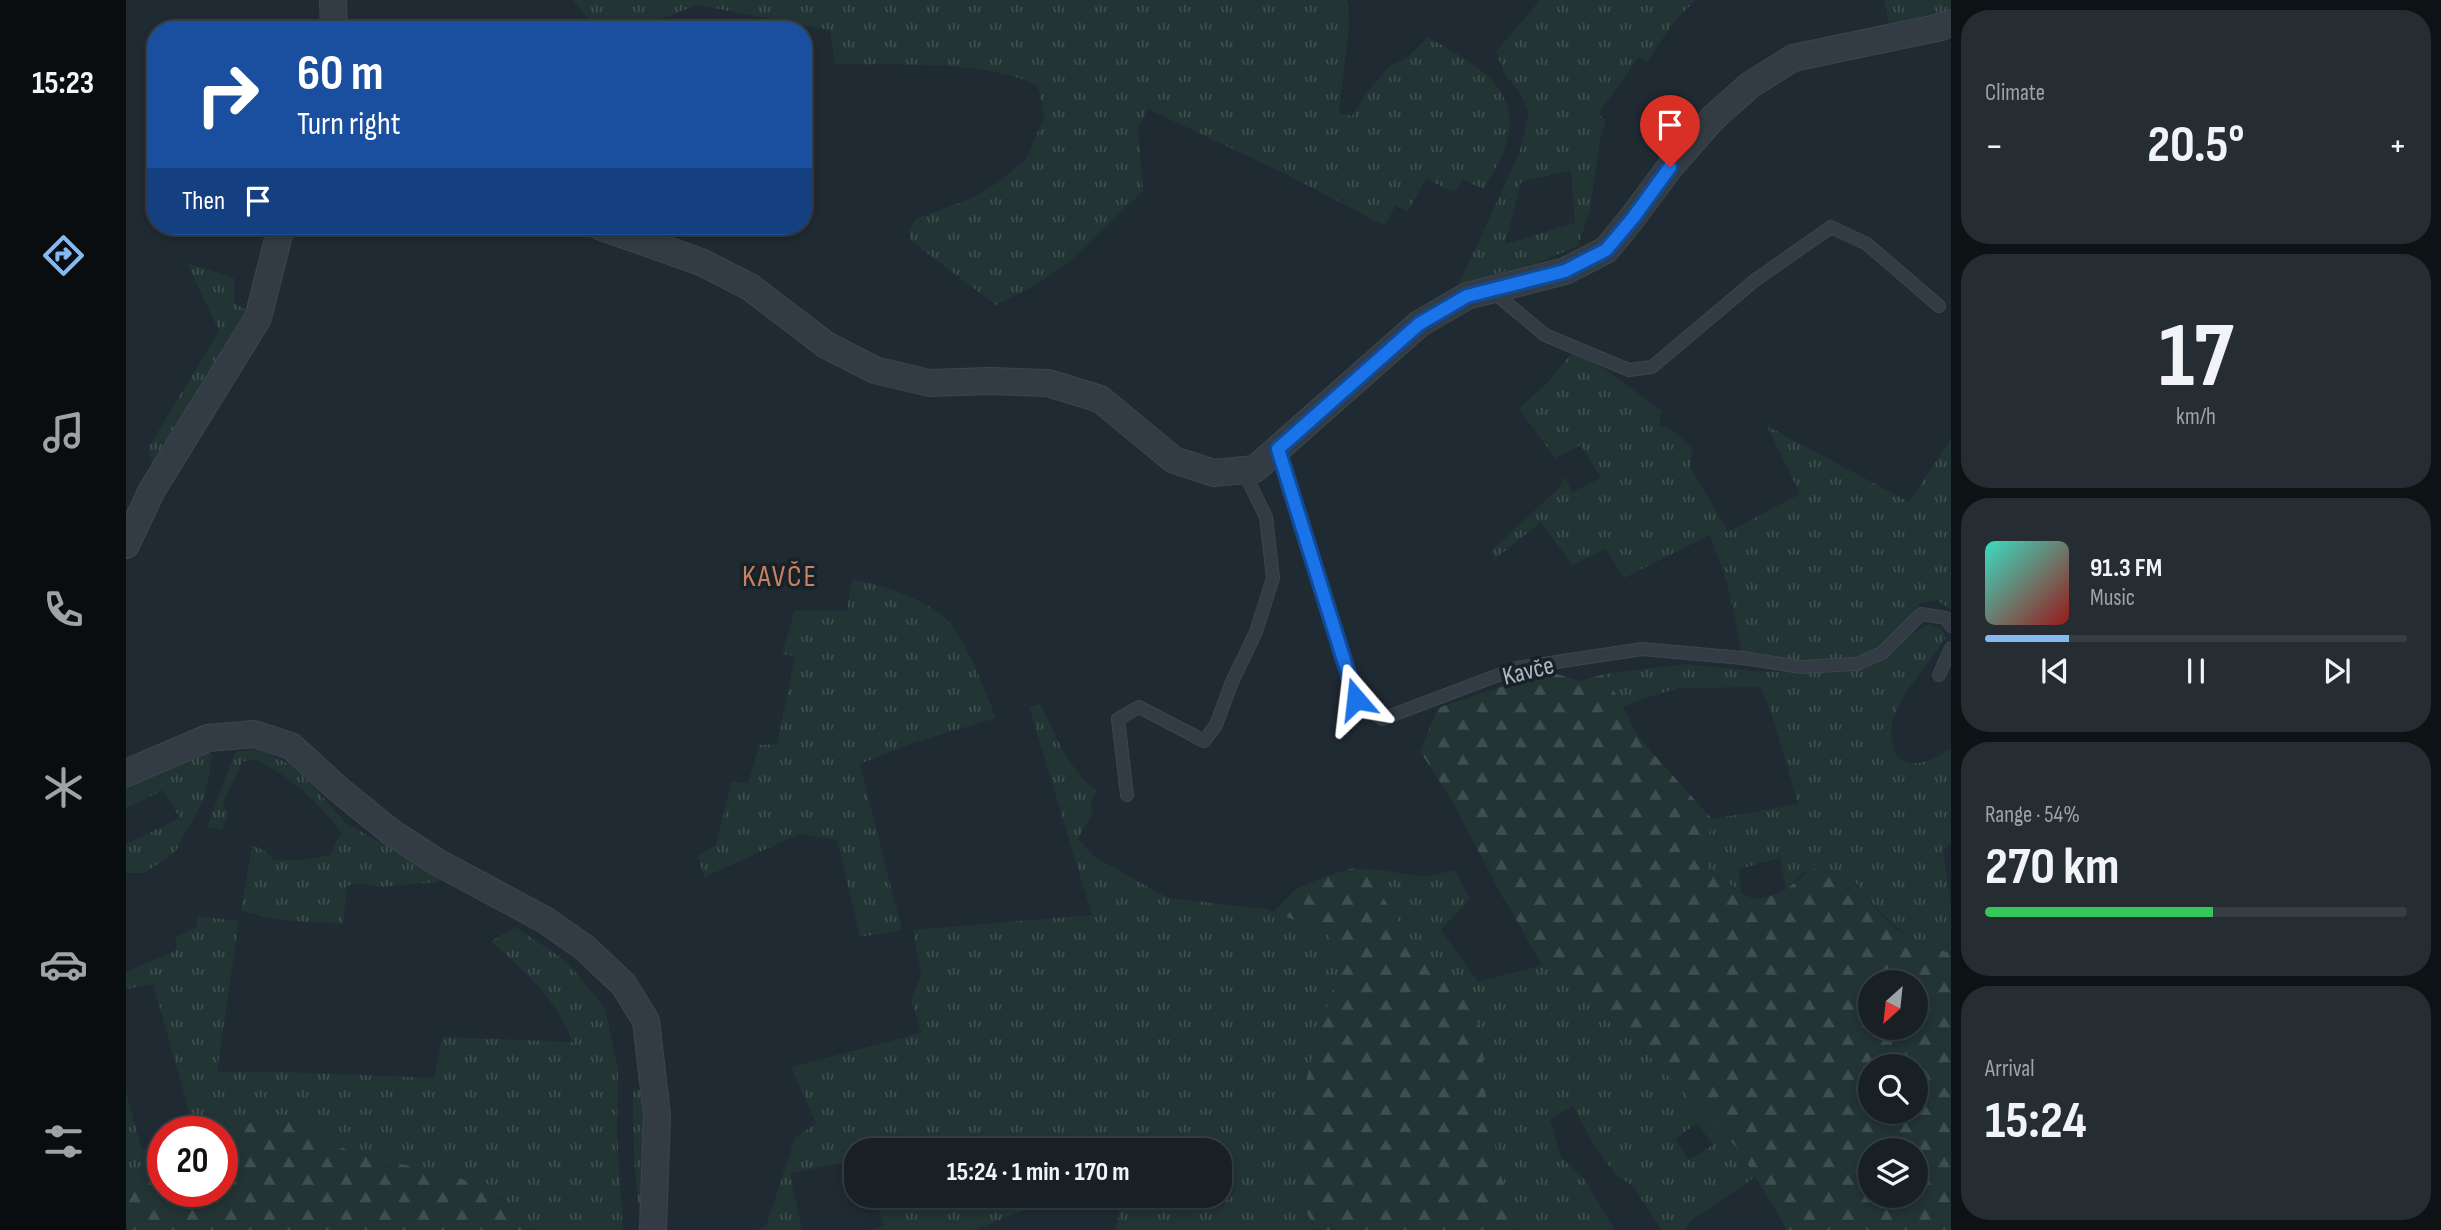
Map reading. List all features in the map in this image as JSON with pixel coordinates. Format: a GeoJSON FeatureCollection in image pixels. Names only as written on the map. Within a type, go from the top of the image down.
{"type":"FeatureCollection","features":[{"type":"Feature","properties":{"kind":"street"},"geometry":{"type":"LineString","coordinates":[[333,0],[334,21]]}},
{"type":"Feature","properties":{"kind":"street"},"geometry":{"type":"LineString","coordinates":[[624,235],[701,262],[750,287],[826,345],[875,370],[929,383],[1048,383],[1100,399],[1174,460],[1214,473],[1255,469],[1419,324],[1467,296],[1565,271],[1606,250],[1670,167],[1713,118],[1750,85],[1793,58],[1951,23]]}},
{"type":"Feature","properties":{"kind":"street"},"geometry":{"type":"LineString","coordinates":[[126,545],[152,490],[258,317],[279,235]]}},
{"type":"Feature","properties":{"kind":"street"},"geometry":{"type":"LineString","coordinates":[[126,773],[208,738],[254,734],[291,746],[391,832],[437,862],[545,920],[585,948],[624,985],[646,1021],[657,1115],[653,1230]]}},
{"type":"Feature","properties":{"kind":"lane"},"geometry":{"type":"LineString","coordinates":[[1491,290],[1545,335],[1629,370],[1652,367],[1754,281],[1831,226],[1867,244],[1939,306]]}},
{"type":"Feature","properties":{"kind":"lane","name":"Kavče"},"geometry":{"type":"LineString","coordinates":[[1278,449],[1356,699],[1382,719],[1517,668],[1642,649],[1743,658],[1801,667],[1857,664],[1882,653],[1921,614],[1946,618],[1951,626]]}},
{"type":"Feature","properties":{"kind":"lane"},"geometry":{"type":"LineString","coordinates":[[1126,795],[1118,719],[1139,707],[1204,741],[1216,726],[1232,682],[1256,632],[1273,578],[1266,517],[1243,470]]}},
{"type":"Feature","properties":{"kind":"lane"},"geometry":{"type":"LineString","coordinates":[[1939,675],[1951,648]]}},
{"type":"Feature","properties":{"kind":"green space"},"geometry":{"type":"Polygon","coordinates":[[[573,0],[1347,0],[1349,26],[1339,113],[1352,116],[1367,92],[1390,66],[1408,57],[1428,37],[1479,69],[1493,82],[1503,96],[1509,113],[1509,132],[1502,155],[1484,189],[1463,180],[1454,192],[1426,179],[1408,211],[1395,206],[1385,226],[1286,174],[1148,109],[1138,127],[1143,191],[1069,262],[1036,285],[996,305],[911,241],[909,231],[915,219],[970,199],[999,182],[1026,159],[1045,116],[1037,85],[990,71],[964,67],[835,64],[830,30],[812,27],[812,21],[782,21],[697,5],[654,21],[590,21],[573,0]]]}},
{"type":"Feature","properties":{"kind":"green space"},"geometry":{"type":"Polygon","coordinates":[[[1540,0],[1695,0],[1671,26],[1647,62],[1639,57],[1598,114],[1606,120],[1600,140],[1590,209],[1578,246],[1542,261],[1459,284],[1519,154],[1529,114],[1520,92],[1506,76],[1496,52],[1540,0]],[[1571,170],[1521,182],[1505,244],[1575,223],[1571,170]]]}},
{"type":"Feature","properties":{"kind":"green space"},"geometry":{"type":"Polygon","coordinates":[[[1884,0],[1951,0],[1951,11],[1889,23],[1884,0]]]}},
{"type":"Feature","properties":{"kind":"green space"},"geometry":{"type":"Polygon","coordinates":[[[187,263],[234,278],[234,303],[248,311],[156,467],[152,464],[148,448],[219,331],[187,263]]]}},
{"type":"Feature","properties":{"kind":"green space"},"geometry":{"type":"Polygon","coordinates":[[[1572,353],[1600,366],[1662,411],[1659,425],[1674,431],[1693,449],[1690,467],[1728,532],[1800,494],[1767,426],[1909,502],[1951,439],[1951,609],[1937,600],[1920,603],[1883,646],[1862,658],[1846,662],[1812,664],[1743,658],[1727,582],[1710,535],[1624,578],[1606,549],[1572,565],[1541,522],[1495,559],[1491,551],[1558,489],[1565,477],[1572,492],[1601,478],[1581,445],[1555,458],[1519,409],[1548,382],[1572,353]]]}},
{"type":"Feature","properties":{"kind":"green space"},"geometry":{"type":"Polygon","coordinates":[[[852,579],[908,596],[929,606],[948,621],[965,646],[996,718],[913,743],[860,764],[902,930],[860,937],[837,840],[799,834],[705,877],[697,856],[716,845],[731,782],[748,783],[759,745],[777,744],[795,656],[782,654],[795,610],[847,611],[852,579]]]}},
{"type":"Feature","properties":{"kind":"green space"},"geometry":{"type":"Polygon","coordinates":[[[1929,624],[1941,629],[1946,637],[1900,703],[1891,732],[1896,754],[1908,762],[1921,763],[1951,749],[1951,844],[1943,849],[1951,907],[1951,953],[1920,942],[1896,927],[1856,883],[1804,872],[1786,890],[1780,858],[1739,869],[1741,893],[1708,868],[1708,839],[1712,819],[1798,804],[1761,687],[1679,688],[1622,707],[1605,674],[1686,664],[1751,671],[1839,673],[1861,670],[1880,662],[1910,635],[1929,624]]]}},
{"type":"Feature","properties":{"kind":"green space"},"geometry":{"type":"Polygon","coordinates":[[[1547,671],[1580,681],[1605,674],[1639,738],[1712,819],[1708,839],[1708,868],[1723,881],[1747,896],[1761,898],[1785,890],[1812,870],[1830,869],[1853,883],[1881,915],[1904,934],[1951,953],[1951,1230],[1787,1230],[1740,1151],[1636,1042],[1542,965],[1454,804],[1420,751],[1438,708],[1547,671]]]}},
{"type":"Feature","properties":{"kind":"green space"},"geometry":{"type":"Polygon","coordinates":[[[1040,704],[1070,762],[1097,791],[1091,801],[1092,813],[1078,839],[1095,857],[1168,898],[1265,909],[1327,932],[1342,959],[1308,1074],[1297,1135],[1299,1190],[1316,1230],[1116,1230],[1120,1208],[1232,1208],[1232,1138],[844,1138],[844,1162],[790,1173],[802,1230],[756,1230],[766,1226],[795,1138],[816,1123],[791,1067],[921,1033],[911,999],[921,975],[913,930],[1092,915],[1029,707],[1040,704]]]}},
{"type":"Feature","properties":{"kind":"green space"},"geometry":{"type":"Polygon","coordinates":[[[203,748],[212,755],[203,801],[175,852],[145,873],[126,873],[126,844],[180,818],[163,790],[126,808],[126,782],[203,748]]]}},
{"type":"Feature","properties":{"kind":"green space"},"geometry":{"type":"Polygon","coordinates":[[[253,750],[270,754],[290,765],[346,823],[441,877],[438,882],[378,887],[360,883],[347,886],[343,924],[281,920],[241,911],[252,845],[275,860],[304,860],[330,855],[341,833],[323,810],[302,790],[255,759],[242,762],[223,803],[228,813],[222,830],[207,827],[235,752],[253,750]]]}},
{"type":"Feature","properties":{"kind":"green space"},"geometry":{"type":"Polygon","coordinates":[[[1354,868],[1380,870],[1375,885],[1407,935],[1465,998],[1486,1038],[1482,1060],[1484,1085],[1499,1168],[1516,1230],[1316,1230],[1304,1206],[1296,1163],[1301,1105],[1342,959],[1327,932],[1273,912],[1296,889],[1354,868]]]}},
{"type":"Feature","properties":{"kind":"green space"},"geometry":{"type":"Polygon","coordinates":[[[1380,870],[1424,877],[1455,870],[1470,899],[1441,930],[1478,982],[1542,965],[1636,1042],[1740,1151],[1755,1177],[1691,1221],[1684,1230],[1661,1230],[1634,1187],[1615,1174],[1594,1145],[1573,1106],[1550,1119],[1561,1157],[1584,1179],[1615,1230],[1516,1230],[1499,1168],[1484,1085],[1482,1060],[1486,1038],[1465,998],[1407,935],[1375,885],[1380,870]],[[1697,1123],[1675,1139],[1689,1160],[1713,1145],[1697,1123]]]}},
{"type":"Feature","properties":{"kind":"green space"},"geometry":{"type":"Polygon","coordinates":[[[197,916],[239,921],[217,1072],[434,1078],[442,1037],[573,1042],[548,999],[517,964],[491,941],[515,927],[566,961],[605,1008],[618,1069],[617,1134],[623,1230],[534,1230],[501,1197],[342,1148],[316,1131],[238,1125],[238,1116],[190,1116],[153,984],[126,989],[126,972],[177,950],[175,938],[197,926],[197,916]]]}},
{"type":"Feature","properties":{"kind":"green space"},"geometry":{"type":"Polygon","coordinates":[[[633,1088],[643,1092],[650,1155],[643,1230],[635,1177],[633,1088]]]}},
{"type":"Feature","properties":{"kind":"green space"},"geometry":{"type":"Polygon","coordinates":[[[126,1092],[142,1150],[147,1148],[147,1170],[126,1177],[126,1092]]]}},
{"type":"Feature","properties":{"kind":"green space"},"geometry":{"type":"Polygon","coordinates":[[[288,1118],[345,1149],[469,1182],[492,1193],[513,1208],[534,1230],[126,1230],[126,1177],[147,1170],[147,1207],[238,1207],[238,1125],[288,1118]]]}},
{"type":"Feature","properties":{"kind":"green space"},"geometry":{"type":"Polygon","coordinates":[[[880,1208],[1030,1208],[975,1230],[868,1230],[883,1226],[880,1208]]]}},
{"type":"Feature","properties":{"kind":"district","name":"KAVČE"},"geometry":{"type":"Point","coordinates":[780,576]}},
{"type":"Feature","properties":{"kind":"route"},"geometry":{"type":"LineString","coordinates":[[1356,699],[1278,449],[1419,324],[1467,296],[1565,271],[1606,250],[1670,167]]}}]}
